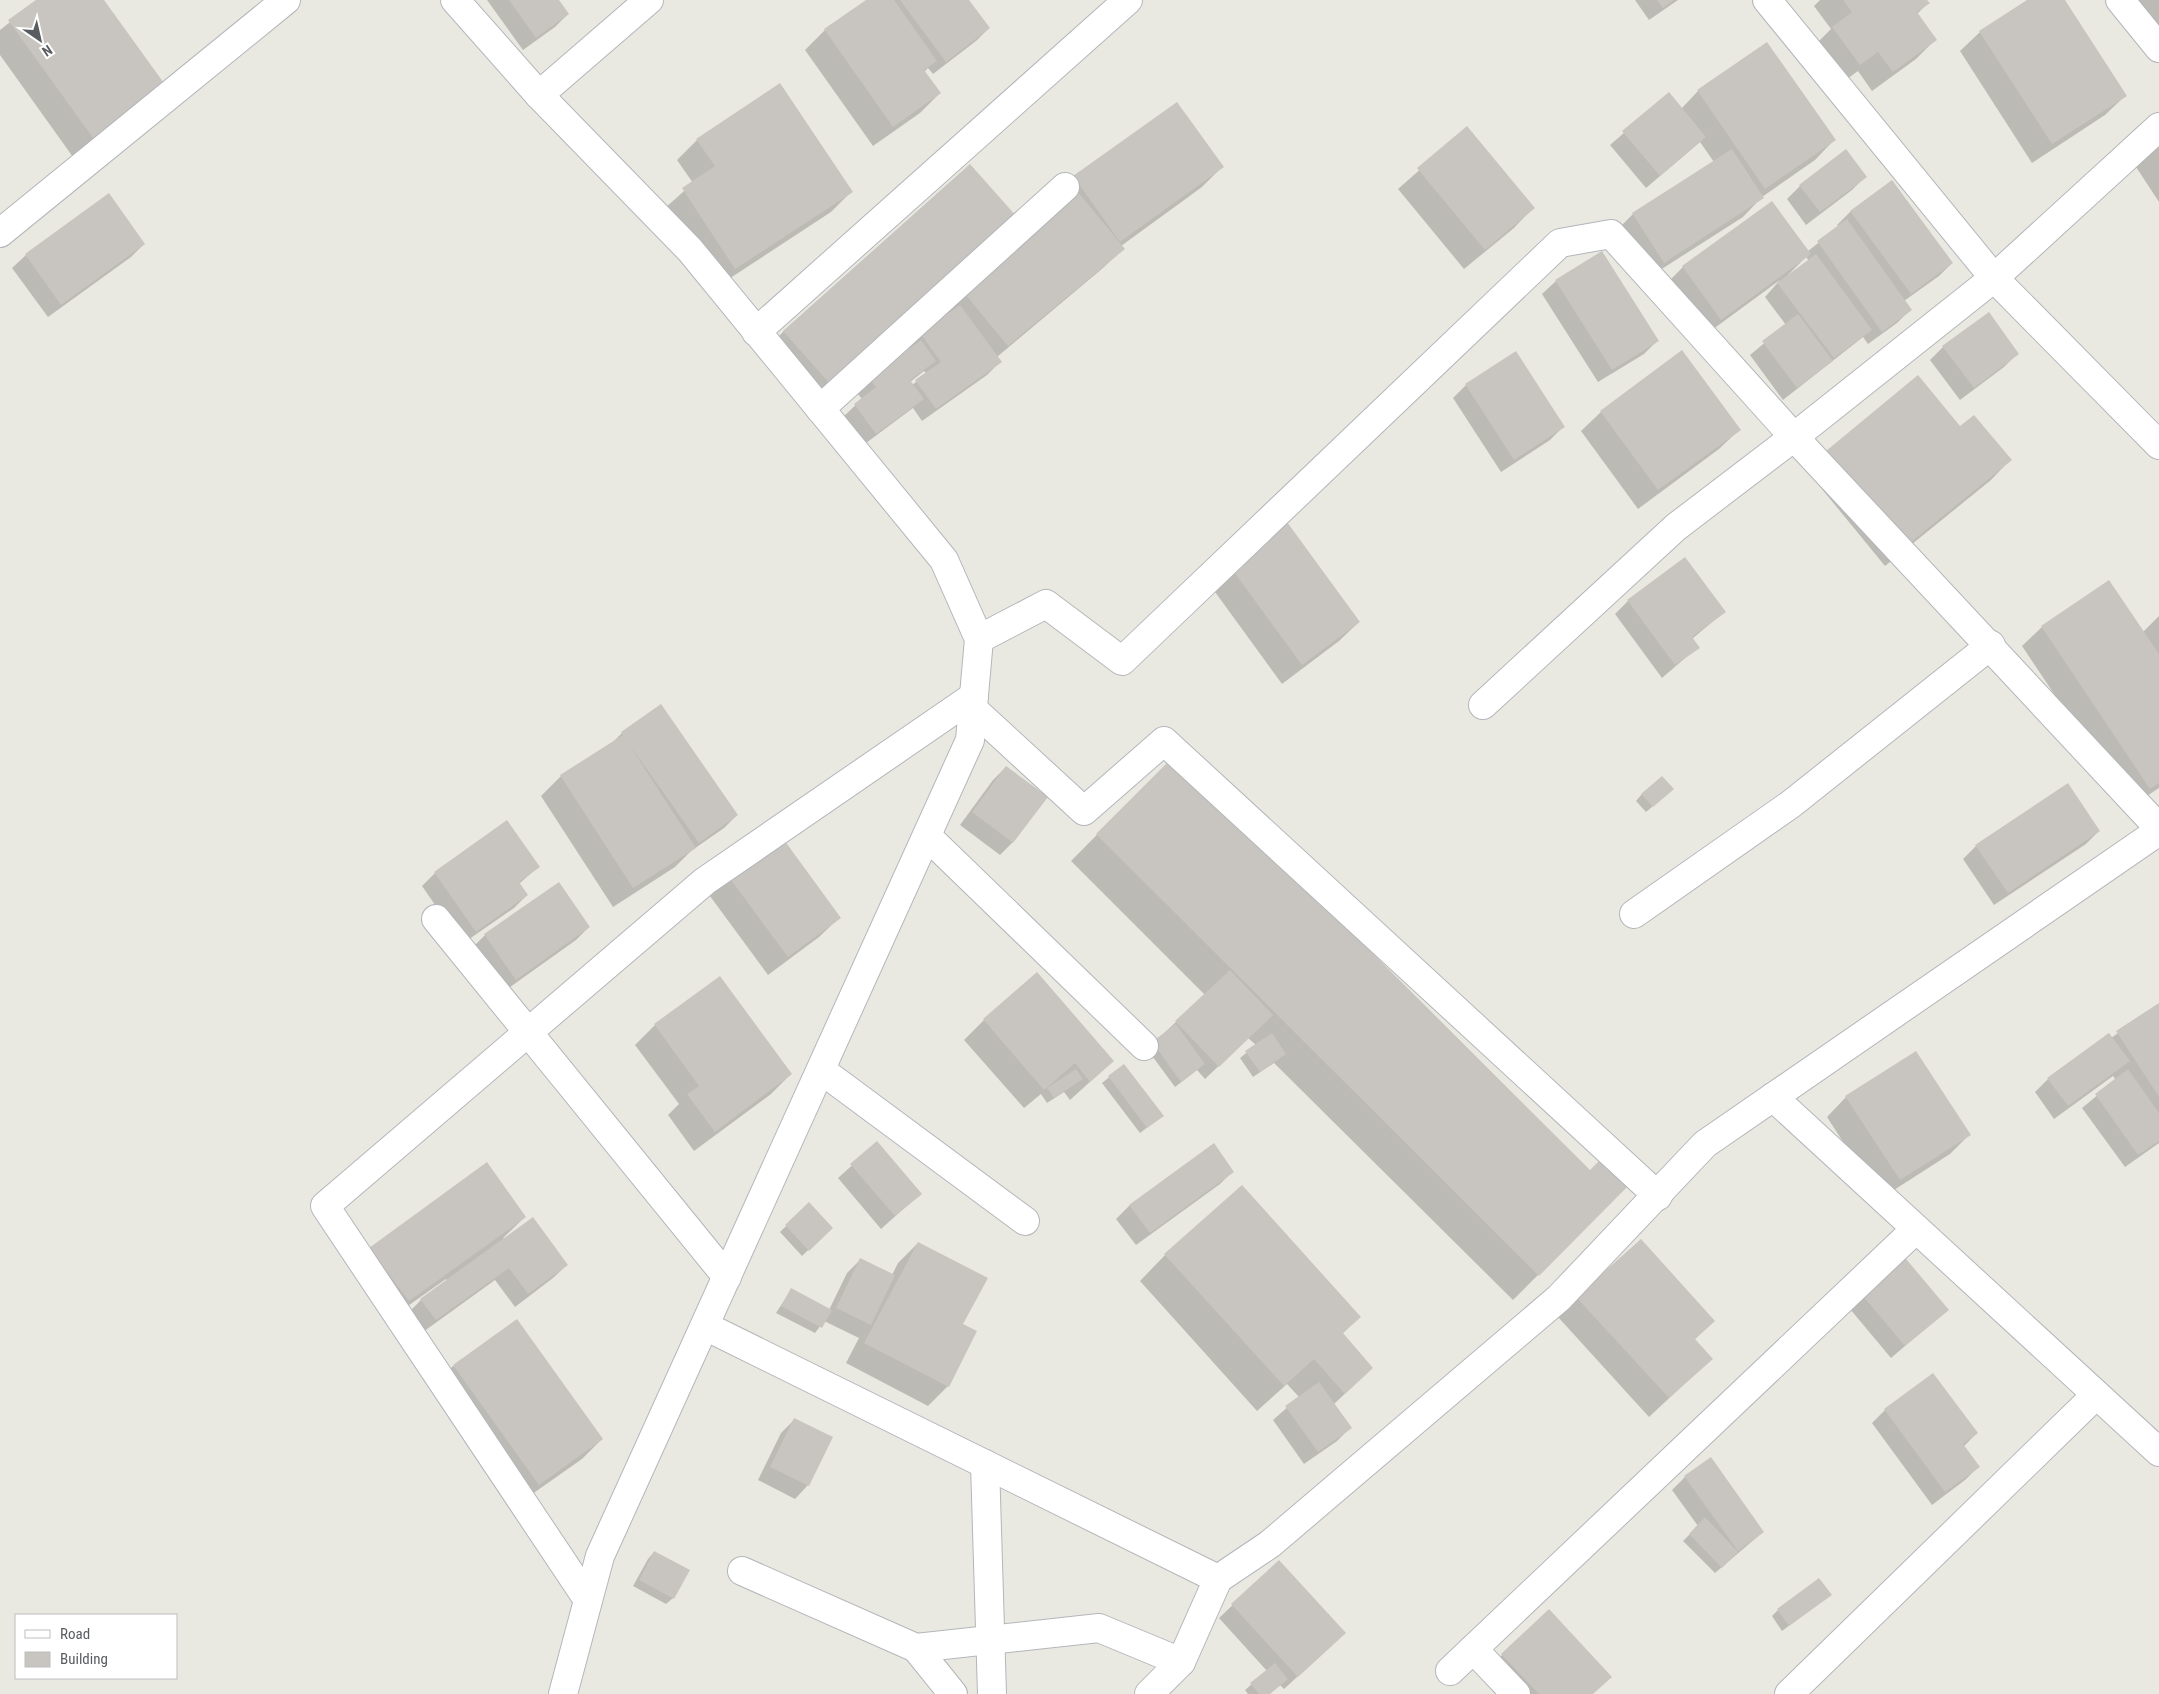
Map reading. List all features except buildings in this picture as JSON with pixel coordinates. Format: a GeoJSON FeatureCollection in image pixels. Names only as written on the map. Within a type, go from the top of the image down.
{"type":"FeatureCollection","features":[{"type":"Feature","properties":{"kind":"street"},"geometry":{"type":"LineString","coordinates":[[0,233],[286,0]]}},
{"type":"Feature","properties":{"kind":"street"},"geometry":{"type":"LineString","coordinates":[[455,0],[539,95],[690,250],[820,408],[944,560],[979,639],[970,740],[600,1556],[563,1694]]}},
{"type":"Feature","properties":{"kind":"street"},"geometry":{"type":"LineString","coordinates":[[539,95],[649,0]]}},
{"type":"Feature","properties":{"kind":"street"},"geometry":{"type":"LineString","coordinates":[[756,332],[1128,0]]}},
{"type":"Feature","properties":{"kind":"street"},"geometry":{"type":"LineString","coordinates":[[1767,0],[1994,278],[2159,445]]}},
{"type":"Feature","properties":{"kind":"street"},"geometry":{"type":"LineString","coordinates":[[2120,0],[2159,48]]}},
{"type":"Feature","properties":{"kind":"street"},"geometry":{"type":"LineString","coordinates":[[1483,705],[1676,527],[1994,278],[2159,127]]}},
{"type":"Feature","properties":{"kind":"street"},"geometry":{"type":"LineString","coordinates":[[820,408],[1066,187]]}},
{"type":"Feature","properties":{"kind":"street"},"geometry":{"type":"LineString","coordinates":[[979,639],[1046,604],[1122,661],[1560,243],[1611,234],[1794,436],[1991,645],[2159,830],[1705,1144],[1658,1196],[1559,1298],[1270,1544],[1218,1579],[1181,1662],[1149,1694]]}},
{"type":"Feature","properties":{"kind":"street"},"geometry":{"type":"LineString","coordinates":[[1634,914],[1791,804],[1991,645]]}},
{"type":"Feature","properties":{"kind":"street"},"geometry":{"type":"LineString","coordinates":[[588,1600],[325,1206],[705,881],[973,702]]}},
{"type":"Feature","properties":{"kind":"street"},"geometry":{"type":"LineString","coordinates":[[973,702],[1084,811],[1164,740],[1658,1196]]}},
{"type":"Feature","properties":{"kind":"street"},"geometry":{"type":"LineString","coordinates":[[927,836],[1144,1046]]}},
{"type":"Feature","properties":{"kind":"street"},"geometry":{"type":"LineString","coordinates":[[436,919],[727,1277]]}},
{"type":"Feature","properties":{"kind":"street"},"geometry":{"type":"LineString","coordinates":[[821,1070],[1025,1221]]}},
{"type":"Feature","properties":{"kind":"street"},"geometry":{"type":"LineString","coordinates":[[1773,1097],[2159,1452]]}},
{"type":"Feature","properties":{"kind":"street"},"geometry":{"type":"LineString","coordinates":[[1450,1671],[1916,1229]]}},
{"type":"Feature","properties":{"kind":"street"},"geometry":{"type":"LineString","coordinates":[[705,1326],[1218,1579]]}},
{"type":"Feature","properties":{"kind":"street"},"geometry":{"type":"LineString","coordinates":[[1789,1694],[2096,1395]]}},
{"type":"Feature","properties":{"kind":"street"},"geometry":{"type":"LineString","coordinates":[[985,1464],[992,1694]]}},
{"type":"Feature","properties":{"kind":"street"},"geometry":{"type":"LineString","coordinates":[[742,1571],[916,1648],[953,1694]]}},
{"type":"Feature","properties":{"kind":"street"},"geometry":{"type":"LineString","coordinates":[[916,1648],[1099,1628],[1181,1662]]}},
{"type":"Feature","properties":{"kind":"street"},"geometry":{"type":"LineString","coordinates":[[1473,1649],[1516,1694]]}}]}
